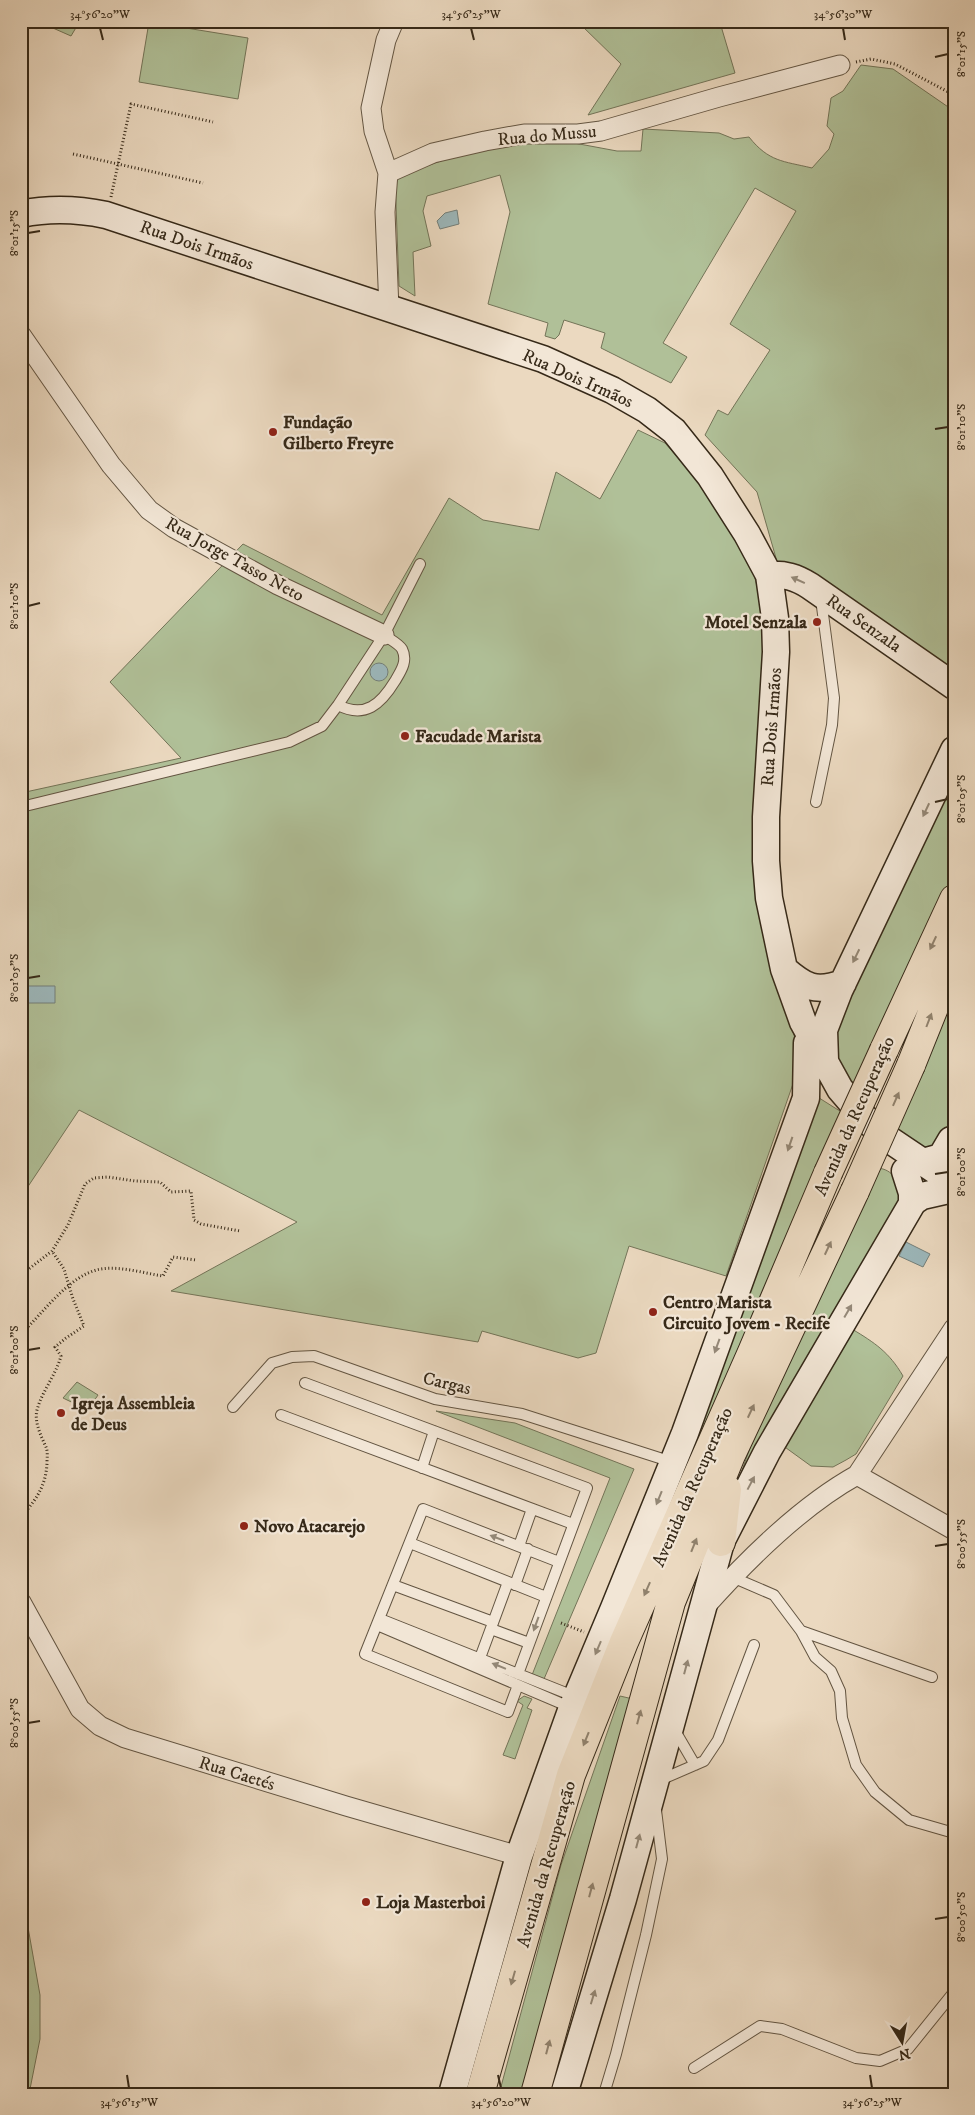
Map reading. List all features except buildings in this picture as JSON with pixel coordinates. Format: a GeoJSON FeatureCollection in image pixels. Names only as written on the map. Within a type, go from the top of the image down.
{"type":"FeatureCollection","features":[{"type":"Feature","properties":{"kind":"highway","name":"Avenida da Recuperação"},"geometry":{"type":"LineString","coordinates":[[480,2094],[571,1775],[624,1642],[752,1352],[828,1173],[954,899]]}},
{"type":"Feature","properties":{"kind":"highway","name":"Avenida da Recuperação"},"geometry":{"type":"LineString","coordinates":[[535,2094],[671,1602],[730,1455],[855,1192],[911,1065],[954,958]]}},
{"type":"Feature","properties":{"kind":"highway"},"geometry":{"type":"LineString","coordinates":[[721,1542],[730,1455]]}},
{"type":"Feature","properties":{"kind":"main road","name":"Rua Dois Irmãos"},"geometry":{"type":"LineString","coordinates":[[21,214],[79,210],[106,215],[543,359],[612,390],[647,410],[674,431],[710,476],[747,534],[768,575],[775,618],[776,652],[766,817],[766,861],[769,898],[784,969],[820,1075],[858,1130],[881,1155],[914,1167],[950,1189]]}},
{"type":"Feature","properties":{"kind":"main road","name":"Rua Senzala"},"geometry":{"type":"LineString","coordinates":[[768,575],[783,574],[797,578],[954,686]]}},
{"type":"Feature","properties":{"kind":"main road"},"geometry":{"type":"LineString","coordinates":[[827,1068],[824,1054],[824,1030],[843,983],[954,750]]}},
{"type":"Feature","properties":{"kind":"main road"},"geometry":{"type":"LineString","coordinates":[[784,969],[800,983],[809,987],[820,989],[843,983]]}},
{"type":"Feature","properties":{"kind":"main road","name":"Rua Dois Irmãos"},"geometry":{"type":"LineString","coordinates":[[805,1033],[840,1089],[874,1128],[898,1147],[914,1167]]}},
{"type":"Feature","properties":{"kind":"main road","name":"Rua Dois Irmãos"},"geometry":{"type":"LineString","coordinates":[[805,1033],[806,1098]]}},
{"type":"Feature","properties":{"kind":"main road"},"geometry":{"type":"LineString","coordinates":[[806,1098],[812,1090],[820,1086],[824,1086],[832,1095]]}},
{"type":"Feature","properties":{"kind":"main road","name":"Avenida da Recuperação"},"geometry":{"type":"LineString","coordinates":[[452,2094],[518,1856],[574,1702],[673,1462],[806,1098]]}},
{"type":"Feature","properties":{"kind":"main road"},"geometry":{"type":"LineString","coordinates":[[912,1204],[914,1167],[942,1157],[953,1145]]}},
{"type":"Feature","properties":{"kind":"main road"},"geometry":{"type":"LineString","coordinates":[[564,2094],[623,1899],[721,1542],[767,1452],[912,1204],[922,1196],[950,1189]]}},
{"type":"Feature","properties":{"kind":"street"},"geometry":{"type":"LineString","coordinates":[[390,309],[385,212],[388,173],[374,131],[371,108],[386,40],[394,21]]}},
{"type":"Feature","properties":{"kind":"street","name":"Rua do Mussu"},"geometry":{"type":"LineString","coordinates":[[388,173],[434,153],[524,134],[578,134],[600,131],[840,65]]}},
{"type":"Feature","properties":{"kind":"street","name":"Rua Jorge Tasso Neto"},"geometry":{"type":"LineString","coordinates":[[21,335],[111,465],[149,510],[174,528],[278,585],[384,635]]}},
{"type":"Feature","properties":{"kind":"street"},"geometry":{"type":"LineString","coordinates":[[701,1612],[732,1577],[831,1490],[857,1475],[954,1328]]}},
{"type":"Feature","properties":{"kind":"street"},"geometry":{"type":"LineString","coordinates":[[857,1475],[954,1530]]}},
{"type":"Feature","properties":{"kind":"street","name":"Rua Caetés"},"geometry":{"type":"LineString","coordinates":[[21,1602],[80,1709],[100,1726],[134,1741],[518,1856]]}},
{"type":"Feature","properties":{"kind":"lane"},"geometry":{"type":"LineString","coordinates":[[21,807],[289,742],[322,726],[384,635],[420,564]]}},
{"type":"Feature","properties":{"kind":"lane"},"geometry":{"type":"LineString","coordinates":[[816,802],[832,725],[834,698],[821,593]]}},
{"type":"Feature","properties":{"kind":"lane"},"geometry":{"type":"LineString","coordinates":[[338,705],[356,711],[371,707],[384,700],[401,671],[404,655],[400,646],[384,635]]}},
{"type":"Feature","properties":{"kind":"lane","name":"Cargas"},"geometry":{"type":"LineString","coordinates":[[233,1407],[272,1363],[292,1357],[314,1356],[435,1399],[522,1414],[673,1462]]}},
{"type":"Feature","properties":{"kind":"lane"},"geometry":{"type":"LineString","coordinates":[[305,1383],[587,1488],[518,1674]]}},
{"type":"Feature","properties":{"kind":"lane"},"geometry":{"type":"LineString","coordinates":[[281,1415],[573,1524]]}},
{"type":"Feature","properties":{"kind":"lane"},"geometry":{"type":"LineString","coordinates":[[422,1468],[434,1431]]}},
{"type":"Feature","properties":{"kind":"lane"},"geometry":{"type":"LineString","coordinates":[[518,1685],[508,1712],[365,1654],[423,1509],[559,1562]]}},
{"type":"Feature","properties":{"kind":"lane"},"geometry":{"type":"LineString","coordinates":[[480,1658],[492,1625],[511,1584],[523,1548],[532,1509]]}},
{"type":"Feature","properties":{"kind":"lane"},"geometry":{"type":"LineString","coordinates":[[410,1543],[546,1597]]}},
{"type":"Feature","properties":{"kind":"lane"},"geometry":{"type":"LineString","coordinates":[[732,1577],[774,1595],[801,1631],[816,1656],[831,1671],[840,1691],[842,1718],[856,1765],[875,1792],[909,1820],[954,1833]]}},
{"type":"Feature","properties":{"kind":"lane"},"geometry":{"type":"LineString","coordinates":[[393,1585],[492,1625],[529,1643]]}},
{"type":"Feature","properties":{"kind":"lane"},"geometry":{"type":"LineString","coordinates":[[379,1622],[480,1658],[518,1674],[574,1702]]}},
{"type":"Feature","properties":{"kind":"lane"},"geometry":{"type":"LineString","coordinates":[[379,1622],[518,1685],[574,1702]]}},
{"type":"Feature","properties":{"kind":"lane"},"geometry":{"type":"LineString","coordinates":[[801,1631],[932,1677]]}},
{"type":"Feature","properties":{"kind":"lane"},"geometry":{"type":"LineString","coordinates":[[604,2094],[646,1934],[662,1859],[654,1786],[704,1761],[718,1740],[754,1645]]}},
{"type":"Feature","properties":{"kind":"lane"},"geometry":{"type":"LineString","coordinates":[[670,1723],[695,1765]]}},
{"type":"Feature","properties":{"kind":"lane"},"geometry":{"type":"LineString","coordinates":[[694,2068],[760,2026],[782,2029],[856,2058],[880,2061],[908,2049],[954,1992]]}},
{"type":"Feature","properties":{"kind":"path"},"geometry":{"type":"LineString","coordinates":[[840,65],[872,59],[895,64],[954,95]]}},
{"type":"Feature","properties":{"kind":"path"},"geometry":{"type":"LineString","coordinates":[[106,215],[131,104],[213,122]]}},
{"type":"Feature","properties":{"kind":"path"},"geometry":{"type":"LineString","coordinates":[[73,154],[203,183]]}},
{"type":"Feature","properties":{"kind":"path"},"geometry":{"type":"LineString","coordinates":[[21,1275],[52,1251],[68,1225],[85,1184],[94,1178],[108,1177],[160,1182],[171,1192],[191,1191],[194,1220],[201,1224],[240,1231]]}},
{"type":"Feature","properties":{"kind":"path"},"geometry":{"type":"LineString","coordinates":[[21,1518],[42,1490],[46,1476],[47,1450],[36,1419],[38,1409],[61,1356],[55,1347],[84,1326],[64,1269],[52,1251]]}},
{"type":"Feature","properties":{"kind":"path"},"geometry":{"type":"LineString","coordinates":[[21,1334],[69,1284],[90,1272],[102,1269],[130,1270],[163,1276],[173,1257],[196,1260]]}},
{"type":"Feature","properties":{"kind":"green space"},"geometry":{"type":"Polygon","coordinates":[[[21,21],[37,21],[21,27],[21,21]]]}},
{"type":"Feature","properties":{"kind":"green space"},"geometry":{"type":"Polygon","coordinates":[[[37,21],[80,21],[71,36],[37,21]]]}},
{"type":"Feature","properties":{"kind":"green space"},"geometry":{"type":"Polygon","coordinates":[[[582,21],[722,21],[721,26],[735,73],[588,115],[621,64],[580,24],[582,21]]]}},
{"type":"Feature","properties":{"kind":"green space"},"geometry":{"type":"Polygon","coordinates":[[[149,22],[248,38],[238,99],[139,82],[149,22]]]}},
{"type":"Feature","properties":{"kind":"green space"},"geometry":{"type":"Polygon","coordinates":[[[861,65],[893,69],[954,111],[954,678],[778,565],[757,492],[705,435],[718,410],[728,415],[770,350],[730,324],[796,211],[755,188],[663,343],[687,357],[671,383],[601,348],[605,333],[564,320],[559,335],[555,339],[545,336],[548,323],[488,304],[510,212],[500,175],[427,196],[423,211],[431,246],[413,252],[415,296],[399,286],[395,177],[467,152],[517,140],[574,143],[617,151],[641,151],[643,129],[719,133],[734,139],[749,137],[770,156],[785,162],[812,168],[829,149],[834,134],[827,126],[831,98],[843,91],[861,65]]]}},
{"type":"Feature","properties":{"kind":"green space"},"geometry":{"type":"Polygon","coordinates":[[[638,430],[665,443],[699,482],[749,558],[758,589],[764,644],[763,709],[753,805],[753,870],[760,920],[783,1003],[802,1058],[726,1276],[629,1246],[596,1353],[578,1358],[482,1331],[478,1342],[171,1291],[297,1222],[79,1110],[21,1197],[21,793],[181,758],[110,682],[243,544],[382,615],[449,498],[483,520],[539,530],[556,472],[600,499],[638,430]]]}},
{"type":"Feature","properties":{"kind":"green space"},"geometry":{"type":"Polygon","coordinates":[[[954,762],[954,878],[881,1037],[851,1096],[826,1062],[840,1005],[954,762]]]}},
{"type":"Feature","properties":{"kind":"green space"},"geometry":{"type":"Polygon","coordinates":[[[954,995],[954,1116],[946,1140],[930,1155],[894,1136],[954,995]]]}},
{"type":"Feature","properties":{"kind":"green space"},"geometry":{"type":"Polygon","coordinates":[[[816,1096],[843,1113],[638,1588],[475,2094],[463,2094],[533,1840],[816,1096]]]}},
{"type":"Feature","properties":{"kind":"green space"},"geometry":{"type":"Polygon","coordinates":[[[877,1168],[892,1174],[900,1187],[903,1198],[736,1487],[760,1420],[877,1168]]]}},
{"type":"Feature","properties":{"kind":"green space"},"geometry":{"type":"Polygon","coordinates":[[[852,1329],[881,1349],[892,1360],[903,1376],[856,1454],[833,1467],[811,1466],[782,1445],[852,1329]]]}},
{"type":"Feature","properties":{"kind":"green space"},"geometry":{"type":"Polygon","coordinates":[[[77,1382],[98,1395],[88,1410],[63,1398],[77,1382]]]}},
{"type":"Feature","properties":{"kind":"green space"},"geometry":{"type":"Polygon","coordinates":[[[436,1411],[515,1423],[634,1469],[544,1679],[532,1675],[610,1478],[436,1411]]]}},
{"type":"Feature","properties":{"kind":"green space"},"geometry":{"type":"Polygon","coordinates":[[[524,1696],[532,1699],[527,1708],[532,1710],[515,1759],[503,1755],[523,1705],[517,1701],[524,1696]]]}},
{"type":"Feature","properties":{"kind":"green space"},"geometry":{"type":"Polygon","coordinates":[[[620,1696],[633,1699],[526,2094],[499,2094],[561,1865],[620,1696]]]}},
{"type":"Feature","properties":{"kind":"green space"},"geometry":{"type":"Polygon","coordinates":[[[21,1888],[40,1995],[40,2039],[29,2094],[21,2094],[21,1888]]]}},
{"type":"Feature","properties":{"kind":"water"},"geometry":{"type":"Polygon","coordinates":[[[457,210],[459,224],[440,229],[437,221],[445,213],[457,210]]]}},
{"type":"Feature","properties":{"kind":"water"},"geometry":{"type":"Polygon","coordinates":[[[379,663],[386,665],[388,672],[386,679],[379,681],[372,679],[370,672],[372,665],[379,663]]]}},
{"type":"Feature","properties":{"kind":"water"},"geometry":{"type":"Polygon","coordinates":[[[24,986],[55,986],[55,1003],[24,1003],[24,986]]]}},
{"type":"Feature","properties":{"kind":"water"},"geometry":{"type":"Polygon","coordinates":[[[906,1242],[930,1254],[923,1267],[899,1256],[906,1242]]]}},
{"type":"Feature","properties":{"kind":"waterway"},"geometry":{"type":"LineString","coordinates":[[21,2085],[24,2089],[22,2094]]}},
{"type":"Feature","properties":{"kind":"place","name":"Fundação Gilberto Freyre"},"geometry":{"type":"Point","coordinates":[273,432]}},
{"type":"Feature","properties":{"kind":"place","name":"Motel Senzala"},"geometry":{"type":"Point","coordinates":[817,622]}},
{"type":"Feature","properties":{"kind":"place","name":"Facudade Marista"},"geometry":{"type":"Point","coordinates":[405,736]}},
{"type":"Feature","properties":{"kind":"place","name":"Centro Marista Circuito Jovem - Recife"},"geometry":{"type":"Point","coordinates":[653,1312]}},
{"type":"Feature","properties":{"kind":"place","name":"Igreja Assembleia de Deus"},"geometry":{"type":"Point","coordinates":[61,1413]}},
{"type":"Feature","properties":{"kind":"place","name":"Novo Atacarejo"},"geometry":{"type":"Point","coordinates":[244,1526]}},
{"type":"Feature","properties":{"kind":"place","name":"Loja Masterboi"},"geometry":{"type":"Point","coordinates":[366,1902]}}]}
